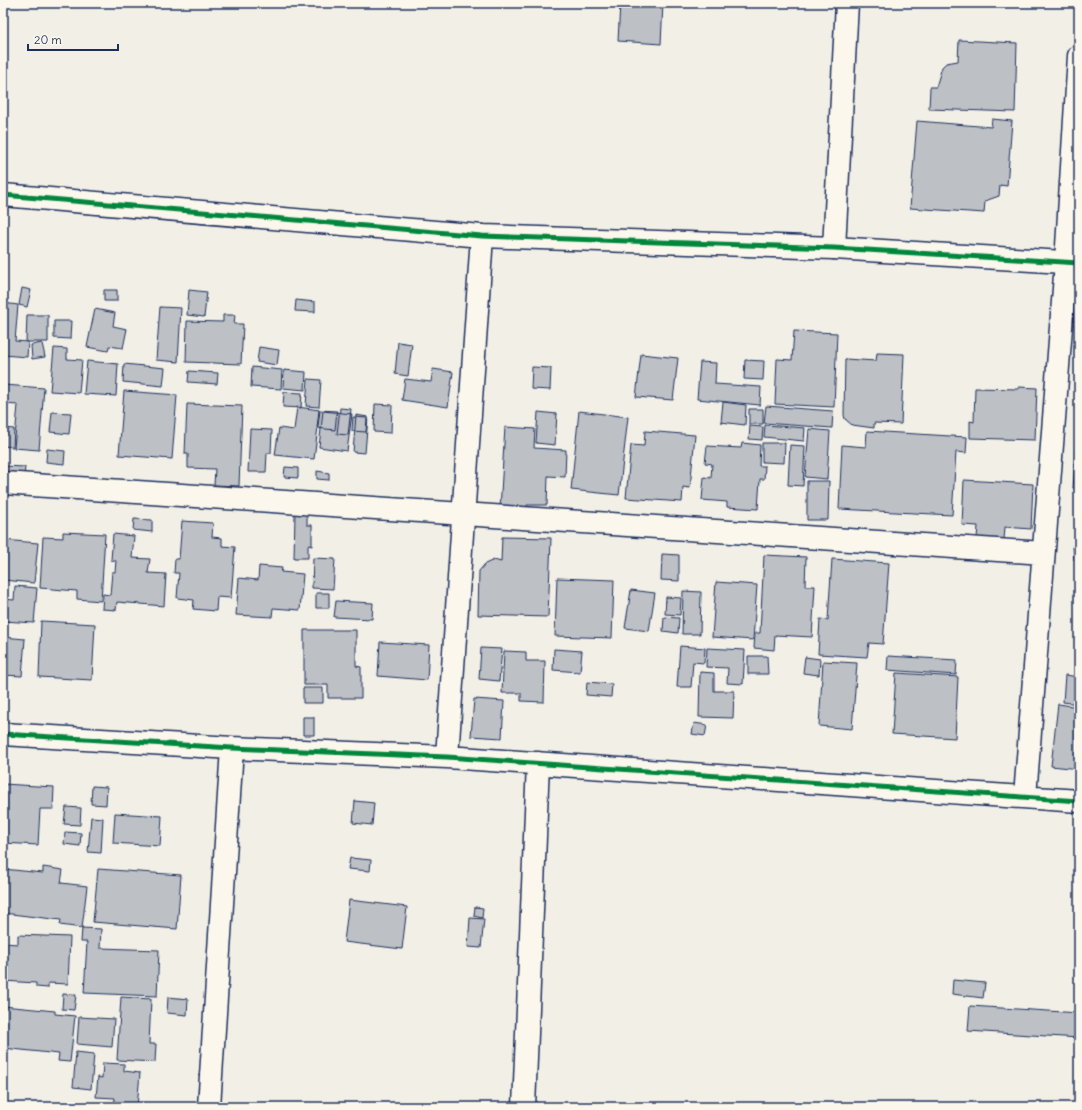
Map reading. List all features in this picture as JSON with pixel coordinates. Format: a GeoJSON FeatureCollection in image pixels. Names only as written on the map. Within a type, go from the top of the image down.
{"type":"FeatureCollection","features":[{"type":"Feature","properties":{"kind":"street"},"geometry":{"type":"LineString","coordinates":[[834,248],[847,3]]}},
{"type":"Feature","properties":{"kind":"street"},"geometry":{"type":"LineString","coordinates":[[1025,797],[1043,553],[1072,262],[1079,56]]}},
{"type":"Feature","properties":{"kind":"street"},"geometry":{"type":"LineString","coordinates":[[3,195],[482,236],[834,248],[1072,262]]}},
{"type":"Feature","properties":{"kind":"street"},"geometry":{"type":"LineString","coordinates":[[447,757],[462,515],[482,236]]}},
{"type":"Feature","properties":{"kind":"street"},"geometry":{"type":"LineString","coordinates":[[3,484],[1043,553]]}},
{"type":"Feature","properties":{"kind":"street"},"geometry":{"type":"LineString","coordinates":[[3,734],[232,748],[447,757],[1079,801]]}},
{"type":"Feature","properties":{"kind":"street"},"geometry":{"type":"LineString","coordinates":[[209,1107],[232,748]]}},
{"type":"Feature","properties":{"kind":"street"},"geometry":{"type":"LineString","coordinates":[[524,1107],[538,763]]}},
{"type":"Feature","properties":{"kind":"building"},"geometry":{"type":"Polygon","coordinates":[[[620,3],[663,3],[661,44],[618,41],[620,3]]]}},
{"type":"Feature","properties":{"kind":"building"},"geometry":{"type":"Polygon","coordinates":[[[959,40],[1017,43],[1015,112],[929,109],[930,87],[936,87],[942,67],[946,63],[958,61],[959,40]]]}},
{"type":"Feature","properties":{"kind":"building"},"geometry":{"type":"Polygon","coordinates":[[[992,119],[1012,121],[1007,186],[1000,185],[999,196],[985,201],[984,213],[910,208],[917,121],[991,127],[992,119]]]}},
{"type":"Feature","properties":{"kind":"building"},"geometry":{"type":"Polygon","coordinates":[[[22,288],[31,290],[27,307],[19,305],[22,288]]]}},
{"type":"Feature","properties":{"kind":"building"},"geometry":{"type":"Polygon","coordinates":[[[104,290],[117,290],[117,301],[104,301],[104,290]]]}},
{"type":"Feature","properties":{"kind":"building"},"geometry":{"type":"Polygon","coordinates":[[[189,290],[207,292],[204,317],[187,315],[189,290]]]}},
{"type":"Feature","properties":{"kind":"building"},"geometry":{"type":"Polygon","coordinates":[[[296,300],[315,302],[315,312],[295,311],[296,300]]]}},
{"type":"Feature","properties":{"kind":"building"},"geometry":{"type":"Polygon","coordinates":[[[3,303],[18,305],[15,341],[28,342],[27,357],[3,355],[3,303]]]}},
{"type":"Feature","properties":{"kind":"building"},"geometry":{"type":"Polygon","coordinates":[[[160,307],[181,308],[178,362],[156,360],[160,307]]]}},
{"type":"Feature","properties":{"kind":"building"},"geometry":{"type":"Polygon","coordinates":[[[95,309],[115,313],[113,326],[127,329],[123,348],[109,346],[108,351],[87,347],[95,309]]]}},
{"type":"Feature","properties":{"kind":"building"},"geometry":{"type":"Polygon","coordinates":[[[27,315],[48,315],[48,342],[26,342],[27,315]]]}},
{"type":"Feature","properties":{"kind":"building"},"geometry":{"type":"Polygon","coordinates":[[[223,315],[235,315],[234,324],[243,324],[241,364],[186,362],[187,321],[223,322],[223,315]]]}},
{"type":"Feature","properties":{"kind":"building"},"geometry":{"type":"Polygon","coordinates":[[[54,321],[71,321],[70,339],[54,338],[54,321]]]}},
{"type":"Feature","properties":{"kind":"building"},"geometry":{"type":"Polygon","coordinates":[[[794,331],[837,333],[834,407],[775,404],[777,359],[792,360],[794,331]]]}},
{"type":"Feature","properties":{"kind":"building"},"geometry":{"type":"Polygon","coordinates":[[[398,342],[412,344],[408,376],[395,374],[398,342]]]}},
{"type":"Feature","properties":{"kind":"building"},"geometry":{"type":"Polygon","coordinates":[[[42,343],[45,357],[32,359],[31,345],[42,343]]]}},
{"type":"Feature","properties":{"kind":"building"},"geometry":{"type":"Polygon","coordinates":[[[259,347],[279,350],[277,365],[257,362],[259,347]]]}},
{"type":"Feature","properties":{"kind":"building"},"geometry":{"type":"Polygon","coordinates":[[[54,348],[67,349],[67,359],[82,360],[79,393],[50,391],[54,348]]]}},
{"type":"Feature","properties":{"kind":"building"},"geometry":{"type":"Polygon","coordinates":[[[877,353],[904,354],[901,424],[874,423],[874,428],[852,425],[845,419],[844,415],[845,359],[876,361],[877,353]]]}},
{"type":"Feature","properties":{"kind":"building"},"geometry":{"type":"Polygon","coordinates":[[[641,354],[678,358],[673,400],[636,397],[641,354]]]}},
{"type":"Feature","properties":{"kind":"building"},"geometry":{"type":"Polygon","coordinates":[[[745,360],[764,361],[763,380],[744,379],[745,360]]]}},
{"type":"Feature","properties":{"kind":"building"},"geometry":{"type":"Polygon","coordinates":[[[87,361],[118,364],[116,396],[84,394],[87,361]]]}},
{"type":"Feature","properties":{"kind":"building"},"geometry":{"type":"Polygon","coordinates":[[[700,362],[716,363],[715,384],[761,387],[760,405],[697,399],[700,362]]]}},
{"type":"Feature","properties":{"kind":"building"},"geometry":{"type":"Polygon","coordinates":[[[124,364],[165,368],[163,386],[123,382],[124,364]]]}},
{"type":"Feature","properties":{"kind":"building"},"geometry":{"type":"Polygon","coordinates":[[[252,367],[282,370],[281,389],[251,387],[252,367]]]}},
{"type":"Feature","properties":{"kind":"building"},"geometry":{"type":"Polygon","coordinates":[[[532,367],[551,368],[550,390],[531,389],[532,367]]]}},
{"type":"Feature","properties":{"kind":"building"},"geometry":{"type":"Polygon","coordinates":[[[433,369],[453,372],[448,407],[402,400],[405,379],[431,382],[433,369]]]}},
{"type":"Feature","properties":{"kind":"building"},"geometry":{"type":"Polygon","coordinates":[[[284,370],[306,372],[305,390],[283,388],[284,370]]]}},
{"type":"Feature","properties":{"kind":"building"},"geometry":{"type":"Polygon","coordinates":[[[189,371],[218,373],[217,384],[188,382],[189,371]]]}},
{"type":"Feature","properties":{"kind":"building"},"geometry":{"type":"Polygon","coordinates":[[[308,379],[321,380],[319,407],[306,406],[308,379]]]}},
{"type":"Feature","properties":{"kind":"building"},"geometry":{"type":"Polygon","coordinates":[[[4,385],[44,388],[39,450],[14,448],[18,405],[3,404],[4,385]]]}},
{"type":"Feature","properties":{"kind":"building"},"geometry":{"type":"Polygon","coordinates":[[[1019,387],[1037,388],[1035,440],[970,438],[970,421],[974,422],[975,388],[1019,389],[1019,387]]]}},
{"type":"Feature","properties":{"kind":"building"},"geometry":{"type":"Polygon","coordinates":[[[124,391],[177,395],[172,459],[119,455],[124,391]]]}},
{"type":"Feature","properties":{"kind":"building"},"geometry":{"type":"Polygon","coordinates":[[[284,392],[302,393],[301,408],[283,407],[284,392]]]}},
{"type":"Feature","properties":{"kind":"building"},"geometry":{"type":"Polygon","coordinates":[[[723,402],[746,405],[745,425],[721,422],[723,402]]]}},
{"type":"Feature","properties":{"kind":"building"},"geometry":{"type":"Polygon","coordinates":[[[187,404],[242,406],[239,486],[214,485],[215,469],[188,468],[188,454],[185,454],[187,404]]]}},
{"type":"Feature","properties":{"kind":"building"},"geometry":{"type":"Polygon","coordinates":[[[375,404],[392,405],[391,433],[374,432],[375,404]]]}},
{"type":"Feature","properties":{"kind":"building"},"geometry":{"type":"Polygon","coordinates":[[[766,406],[833,411],[832,428],[764,423],[766,406]]]}},
{"type":"Feature","properties":{"kind":"building"},"geometry":{"type":"Polygon","coordinates":[[[297,407],[320,410],[314,459],[275,455],[279,428],[294,430],[297,407]]]}},
{"type":"Feature","properties":{"kind":"building"},"geometry":{"type":"Polygon","coordinates":[[[340,408],[351,409],[348,435],[337,434],[340,408]]]}},
{"type":"Feature","properties":{"kind":"building"},"geometry":{"type":"Polygon","coordinates":[[[749,409],[763,409],[763,424],[749,424],[749,409]]]}},
{"type":"Feature","properties":{"kind":"building"},"geometry":{"type":"Polygon","coordinates":[[[319,410],[337,411],[335,430],[317,428],[319,410]]]}},
{"type":"Feature","properties":{"kind":"building"},"geometry":{"type":"Polygon","coordinates":[[[323,411],[352,414],[347,451],[319,447],[323,411]]]}},
{"type":"Feature","properties":{"kind":"building"},"geometry":{"type":"Polygon","coordinates":[[[579,411],[628,417],[619,495],[571,490],[579,411]]]}},
{"type":"Feature","properties":{"kind":"building"},"geometry":{"type":"Polygon","coordinates":[[[52,412],[71,413],[69,434],[50,432],[52,412]]]}},
{"type":"Feature","properties":{"kind":"building"},"geometry":{"type":"Polygon","coordinates":[[[538,412],[557,414],[555,445],[536,443],[538,412]]]}},
{"type":"Feature","properties":{"kind":"building"},"geometry":{"type":"Polygon","coordinates":[[[356,415],[368,417],[365,453],[353,452],[356,415]]]}},
{"type":"Feature","properties":{"kind":"building"},"geometry":{"type":"Polygon","coordinates":[[[353,417],[367,418],[366,432],[352,431],[353,417]]]}},
{"type":"Feature","properties":{"kind":"building"},"geometry":{"type":"Polygon","coordinates":[[[765,425],[805,428],[804,441],[764,437],[765,425]]]}},
{"type":"Feature","properties":{"kind":"building"},"geometry":{"type":"Polygon","coordinates":[[[750,426],[763,427],[762,440],[749,439],[750,426]]]}},
{"type":"Feature","properties":{"kind":"building"},"geometry":{"type":"Polygon","coordinates":[[[505,427],[535,429],[534,448],[566,450],[565,477],[548,476],[547,505],[527,505],[527,511],[500,509],[505,427]]]}},
{"type":"Feature","properties":{"kind":"building"},"geometry":{"type":"Polygon","coordinates":[[[3,428],[14,429],[13,447],[3,446],[3,428]]]}},
{"type":"Feature","properties":{"kind":"building"},"geometry":{"type":"Polygon","coordinates":[[[250,429],[272,430],[271,453],[267,453],[266,472],[248,472],[250,429]]]}},
{"type":"Feature","properties":{"kind":"building"},"geometry":{"type":"Polygon","coordinates":[[[809,429],[830,431],[827,479],[805,477],[809,429]]]}},
{"type":"Feature","properties":{"kind":"building"},"geometry":{"type":"Polygon","coordinates":[[[645,431],[695,435],[690,488],[683,487],[682,502],[626,498],[631,445],[644,446],[645,431]]]}},
{"type":"Feature","properties":{"kind":"building"},"geometry":{"type":"Polygon","coordinates":[[[867,431],[967,437],[966,453],[956,452],[952,515],[839,509],[842,445],[866,447],[867,431]]]}},
{"type":"Feature","properties":{"kind":"building"},"geometry":{"type":"Polygon","coordinates":[[[1076,441],[1079,441],[1079,489],[1073,488],[1076,441]]]}},
{"type":"Feature","properties":{"kind":"building"},"geometry":{"type":"Polygon","coordinates":[[[742,443],[760,445],[759,466],[765,466],[764,479],[760,479],[758,509],[727,507],[727,502],[702,500],[704,477],[711,478],[712,464],[705,463],[707,446],[741,448],[742,443]]]}},
{"type":"Feature","properties":{"kind":"building"},"geometry":{"type":"Polygon","coordinates":[[[762,443],[785,443],[784,463],[762,462],[762,443]]]}},
{"type":"Feature","properties":{"kind":"building"},"geometry":{"type":"Polygon","coordinates":[[[790,445],[805,446],[803,486],[788,485],[790,445]]]}},
{"type":"Feature","properties":{"kind":"building"},"geometry":{"type":"Polygon","coordinates":[[[47,449],[65,451],[64,464],[46,462],[47,449]]]}},
{"type":"Feature","properties":{"kind":"building"},"geometry":{"type":"Polygon","coordinates":[[[3,466],[25,467],[24,477],[3,475],[3,466]]]}},
{"type":"Feature","properties":{"kind":"building"},"geometry":{"type":"Polygon","coordinates":[[[285,467],[298,468],[298,478],[284,477],[285,467]]]}},
{"type":"Feature","properties":{"kind":"building"},"geometry":{"type":"Polygon","coordinates":[[[317,471],[329,473],[329,480],[317,479],[317,471]]]}},
{"type":"Feature","properties":{"kind":"building"},"geometry":{"type":"Polygon","coordinates":[[[964,480],[1033,484],[1031,529],[1005,527],[1004,540],[977,538],[978,526],[962,525],[964,480]]]}},
{"type":"Feature","properties":{"kind":"building"},"geometry":{"type":"Polygon","coordinates":[[[807,481],[829,481],[828,520],[807,520],[807,481]]]}},
{"type":"Feature","properties":{"kind":"building"},"geometry":{"type":"Polygon","coordinates":[[[295,514],[307,514],[307,525],[312,525],[312,546],[308,545],[308,558],[294,558],[295,514]]]}},
{"type":"Feature","properties":{"kind":"building"},"geometry":{"type":"Polygon","coordinates":[[[134,519],[152,520],[152,532],[133,530],[134,519]]]}},
{"type":"Feature","properties":{"kind":"building"},"geometry":{"type":"Polygon","coordinates":[[[182,521],[213,523],[212,537],[222,538],[222,546],[235,547],[231,598],[217,597],[216,611],[193,609],[194,600],[177,598],[179,573],[174,573],[175,559],[179,559],[182,521]]]}},
{"type":"Feature","properties":{"kind":"building"},"geometry":{"type":"Polygon","coordinates":[[[63,532],[105,534],[101,601],[77,599],[77,591],[40,588],[43,537],[63,538],[63,532]]]}},
{"type":"Feature","properties":{"kind":"building"},"geometry":{"type":"Polygon","coordinates":[[[113,534],[134,536],[132,558],[150,559],[148,573],[166,574],[164,606],[117,602],[116,610],[102,609],[103,594],[110,595],[112,572],[115,572],[116,561],[111,560],[113,534]]]}},
{"type":"Feature","properties":{"kind":"building"},"geometry":{"type":"Polygon","coordinates":[[[502,537],[551,538],[548,617],[478,615],[479,571],[485,564],[494,560],[501,562],[502,537]]]}},
{"type":"Feature","properties":{"kind":"building"},"geometry":{"type":"Polygon","coordinates":[[[3,540],[38,543],[34,583],[3,580],[3,540]]]}},
{"type":"Feature","properties":{"kind":"building"},"geometry":{"type":"Polygon","coordinates":[[[1073,545],[1079,545],[1079,560],[1074,560],[1073,545]]]}},
{"type":"Feature","properties":{"kind":"building"},"geometry":{"type":"Polygon","coordinates":[[[662,554],[679,555],[679,581],[661,580],[662,554]]]}},
{"type":"Feature","properties":{"kind":"building"},"geometry":{"type":"Polygon","coordinates":[[[764,555],[806,557],[805,586],[815,586],[812,637],[775,635],[774,650],[754,648],[755,633],[760,633],[764,555]]]}},
{"type":"Feature","properties":{"kind":"building"},"geometry":{"type":"Polygon","coordinates":[[[313,558],[335,559],[333,589],[312,588],[313,558]]]}},
{"type":"Feature","properties":{"kind":"building"},"geometry":{"type":"Polygon","coordinates":[[[832,559],[889,563],[883,644],[869,643],[867,657],[818,654],[820,619],[828,620],[832,559]]]}},
{"type":"Feature","properties":{"kind":"building"},"geometry":{"type":"Polygon","coordinates":[[[259,566],[282,568],[281,572],[303,574],[300,610],[273,608],[272,617],[236,615],[239,578],[258,580],[259,566]]]}},
{"type":"Feature","properties":{"kind":"building"},"geometry":{"type":"Polygon","coordinates":[[[557,578],[614,580],[612,638],[555,636],[557,578]]]}},
{"type":"Feature","properties":{"kind":"building"},"geometry":{"type":"Polygon","coordinates":[[[716,582],[757,585],[753,640],[712,637],[716,582]]]}},
{"type":"Feature","properties":{"kind":"building"},"geometry":{"type":"Polygon","coordinates":[[[15,586],[37,588],[34,623],[3,621],[3,599],[14,600],[15,586]]]}},
{"type":"Feature","properties":{"kind":"building"},"geometry":{"type":"Polygon","coordinates":[[[631,590],[655,593],[649,631],[625,628],[631,590]]]}},
{"type":"Feature","properties":{"kind":"building"},"geometry":{"type":"Polygon","coordinates":[[[683,591],[701,592],[700,634],[682,634],[683,591]]]}},
{"type":"Feature","properties":{"kind":"building"},"geometry":{"type":"Polygon","coordinates":[[[316,593],[329,593],[329,608],[316,608],[316,593]]]}},
{"type":"Feature","properties":{"kind":"building"},"geometry":{"type":"Polygon","coordinates":[[[666,597],[681,598],[680,615],[665,614],[666,597]]]}},
{"type":"Feature","properties":{"kind":"building"},"geometry":{"type":"Polygon","coordinates":[[[336,601],[373,603],[372,619],[334,617],[336,601]]]}},
{"type":"Feature","properties":{"kind":"building"},"geometry":{"type":"Polygon","coordinates":[[[664,617],[679,618],[678,633],[663,631],[664,617]]]}},
{"type":"Feature","properties":{"kind":"building"},"geometry":{"type":"Polygon","coordinates":[[[41,621],[95,624],[92,680],[39,677],[41,621]]]}},
{"type":"Feature","properties":{"kind":"building"},"geometry":{"type":"Polygon","coordinates":[[[304,630],[356,630],[356,666],[361,667],[361,698],[328,698],[328,685],[304,685],[304,630]]]}},
{"type":"Feature","properties":{"kind":"building"},"geometry":{"type":"Polygon","coordinates":[[[3,637],[25,639],[22,676],[3,675],[3,637]]]}},
{"type":"Feature","properties":{"kind":"building"},"geometry":{"type":"Polygon","coordinates":[[[380,642],[429,645],[427,680],[378,676],[380,642]]]}},
{"type":"Feature","properties":{"kind":"building"},"geometry":{"type":"Polygon","coordinates":[[[680,646],[705,648],[704,663],[693,662],[691,687],[677,687],[680,646]]]}},
{"type":"Feature","properties":{"kind":"building"},"geometry":{"type":"Polygon","coordinates":[[[481,648],[502,649],[499,681],[479,679],[481,648]]]}},
{"type":"Feature","properties":{"kind":"building"},"geometry":{"type":"Polygon","coordinates":[[[707,648],[745,650],[743,684],[727,683],[728,668],[706,667],[707,648]]]}},
{"type":"Feature","properties":{"kind":"building"},"geometry":{"type":"Polygon","coordinates":[[[554,649],[582,651],[580,672],[553,670],[554,649]]]}},
{"type":"Feature","properties":{"kind":"building"},"geometry":{"type":"Polygon","coordinates":[[[504,651],[526,652],[526,661],[545,661],[544,702],[521,701],[521,693],[502,693],[504,651]]]}},
{"type":"Feature","properties":{"kind":"building"},"geometry":{"type":"Polygon","coordinates":[[[748,656],[767,656],[768,674],[748,674],[748,656]]]}},
{"type":"Feature","properties":{"kind":"building"},"geometry":{"type":"Polygon","coordinates":[[[888,656],[957,660],[956,675],[887,670],[888,656]]]}},
{"type":"Feature","properties":{"kind":"building"},"geometry":{"type":"Polygon","coordinates":[[[805,657],[820,659],[819,675],[803,673],[805,657]]]}},
{"type":"Feature","properties":{"kind":"building"},"geometry":{"type":"Polygon","coordinates":[[[823,661],[857,663],[852,729],[819,726],[823,661]]]}},
{"type":"Feature","properties":{"kind":"building"},"geometry":{"type":"Polygon","coordinates":[[[700,672],[714,673],[714,691],[734,691],[733,718],[699,717],[700,672]]]}},
{"type":"Feature","properties":{"kind":"building"},"geometry":{"type":"Polygon","coordinates":[[[896,673],[958,677],[955,738],[892,734],[896,673]]]}},
{"type":"Feature","properties":{"kind":"building"},"geometry":{"type":"Polygon","coordinates":[[[1065,675],[1079,677],[1079,704],[1063,702],[1065,675]]]}},
{"type":"Feature","properties":{"kind":"building"},"geometry":{"type":"Polygon","coordinates":[[[587,682],[612,684],[611,697],[586,695],[587,682]]]}},
{"type":"Feature","properties":{"kind":"building"},"geometry":{"type":"Polygon","coordinates":[[[303,688],[323,688],[323,703],[303,703],[303,688]]]}},
{"type":"Feature","properties":{"kind":"building"},"geometry":{"type":"Polygon","coordinates":[[[474,699],[504,701],[502,738],[471,736],[474,699]]]}},
{"type":"Feature","properties":{"kind":"building"},"geometry":{"type":"Polygon","coordinates":[[[1058,704],[1079,707],[1079,769],[1051,766],[1058,704]]]}},
{"type":"Feature","properties":{"kind":"building"},"geometry":{"type":"Polygon","coordinates":[[[303,717],[314,717],[314,735],[303,735],[303,717]]]}},
{"type":"Feature","properties":{"kind":"building"},"geometry":{"type":"Polygon","coordinates":[[[694,723],[707,725],[705,736],[692,734],[694,723]]]}},
{"type":"Feature","properties":{"kind":"building"},"geometry":{"type":"Polygon","coordinates":[[[3,784],[54,787],[53,809],[40,809],[38,845],[3,843],[3,784]]]}},
{"type":"Feature","properties":{"kind":"building"},"geometry":{"type":"Polygon","coordinates":[[[92,786],[107,787],[106,805],[91,804],[92,786]]]}},
{"type":"Feature","properties":{"kind":"building"},"geometry":{"type":"Polygon","coordinates":[[[355,801],[374,803],[372,825],[353,823],[355,801]]]}},
{"type":"Feature","properties":{"kind":"building"},"geometry":{"type":"Polygon","coordinates":[[[66,807],[81,808],[80,825],[64,824],[66,807]]]}},
{"type":"Feature","properties":{"kind":"building"},"geometry":{"type":"Polygon","coordinates":[[[115,813],[162,816],[160,846],[113,843],[115,813]]]}},
{"type":"Feature","properties":{"kind":"building"},"geometry":{"type":"Polygon","coordinates":[[[91,817],[103,818],[101,853],[88,852],[91,817]]]}},
{"type":"Feature","properties":{"kind":"building"},"geometry":{"type":"Polygon","coordinates":[[[65,832],[81,833],[80,846],[64,844],[65,832]]]}},
{"type":"Feature","properties":{"kind":"building"},"geometry":{"type":"Polygon","coordinates":[[[350,858],[371,860],[370,871],[348,869],[350,858]]]}},
{"type":"Feature","properties":{"kind":"building"},"geometry":{"type":"Polygon","coordinates":[[[43,867],[63,870],[61,883],[87,886],[82,928],[60,925],[61,920],[3,913],[3,869],[43,873],[43,867]]]}},
{"type":"Feature","properties":{"kind":"building"},"geometry":{"type":"Polygon","coordinates":[[[98,869],[181,875],[177,929],[93,922],[98,869]]]}},
{"type":"Feature","properties":{"kind":"building"},"geometry":{"type":"Polygon","coordinates":[[[349,900],[407,907],[402,949],[344,942],[349,900]]]}},
{"type":"Feature","properties":{"kind":"building"},"geometry":{"type":"Polygon","coordinates":[[[475,907],[483,908],[482,918],[474,916],[475,907]]]}},
{"type":"Feature","properties":{"kind":"building"},"geometry":{"type":"Polygon","coordinates":[[[470,918],[484,919],[481,948],[468,947],[470,918]]]}},
{"type":"Feature","properties":{"kind":"building"},"geometry":{"type":"Polygon","coordinates":[[[82,928],[101,929],[100,948],[159,950],[157,996],[84,993],[87,942],[81,942],[82,928]]]}},
{"type":"Feature","properties":{"kind":"building"},"geometry":{"type":"Polygon","coordinates":[[[18,935],[70,937],[68,984],[48,983],[48,988],[36,987],[36,983],[3,981],[3,943],[18,944],[18,935]]]}},
{"type":"Feature","properties":{"kind":"building"},"geometry":{"type":"Polygon","coordinates":[[[953,980],[985,983],[983,998],[952,994],[953,980]]]}},
{"type":"Feature","properties":{"kind":"building"},"geometry":{"type":"Polygon","coordinates":[[[63,994],[76,995],[74,1010],[62,1009],[63,994]]]}},
{"type":"Feature","properties":{"kind":"building"},"geometry":{"type":"Polygon","coordinates":[[[121,997],[151,999],[149,1044],[156,1044],[155,1062],[117,1060],[121,997]]]}},
{"type":"Feature","properties":{"kind":"building"},"geometry":{"type":"Polygon","coordinates":[[[168,997],[188,999],[187,1015],[167,1013],[168,997]]]}},
{"type":"Feature","properties":{"kind":"building"},"geometry":{"type":"Polygon","coordinates":[[[3,1006],[55,1011],[55,1014],[75,1016],[70,1062],[58,1061],[59,1054],[3,1048],[3,1006]]]}},
{"type":"Feature","properties":{"kind":"building"},"geometry":{"type":"Polygon","coordinates":[[[970,1006],[1079,1013],[1079,1038],[968,1031],[970,1006]]]}},
{"type":"Feature","properties":{"kind":"building"},"geometry":{"type":"Polygon","coordinates":[[[79,1017],[114,1019],[112,1047],[77,1044],[79,1017]]]}},
{"type":"Feature","properties":{"kind":"building"},"geometry":{"type":"Polygon","coordinates":[[[76,1052],[94,1054],[91,1089],[73,1087],[76,1052]]]}},
{"type":"Feature","properties":{"kind":"building"},"geometry":{"type":"Polygon","coordinates":[[[103,1063],[124,1064],[124,1071],[140,1073],[137,1107],[114,1107],[115,1098],[96,1097],[98,1077],[102,1078],[103,1063]]]}},
{"type":"Feature","properties":{"kind":"cycle path"},"geometry":{"type":"LineString","coordinates":[[3,195],[482,236],[834,248],[1079,263]]}},
{"type":"Feature","properties":{"kind":"cycle path"},"geometry":{"type":"LineString","coordinates":[[3,734],[232,748],[447,757],[1079,801]]}}]}
